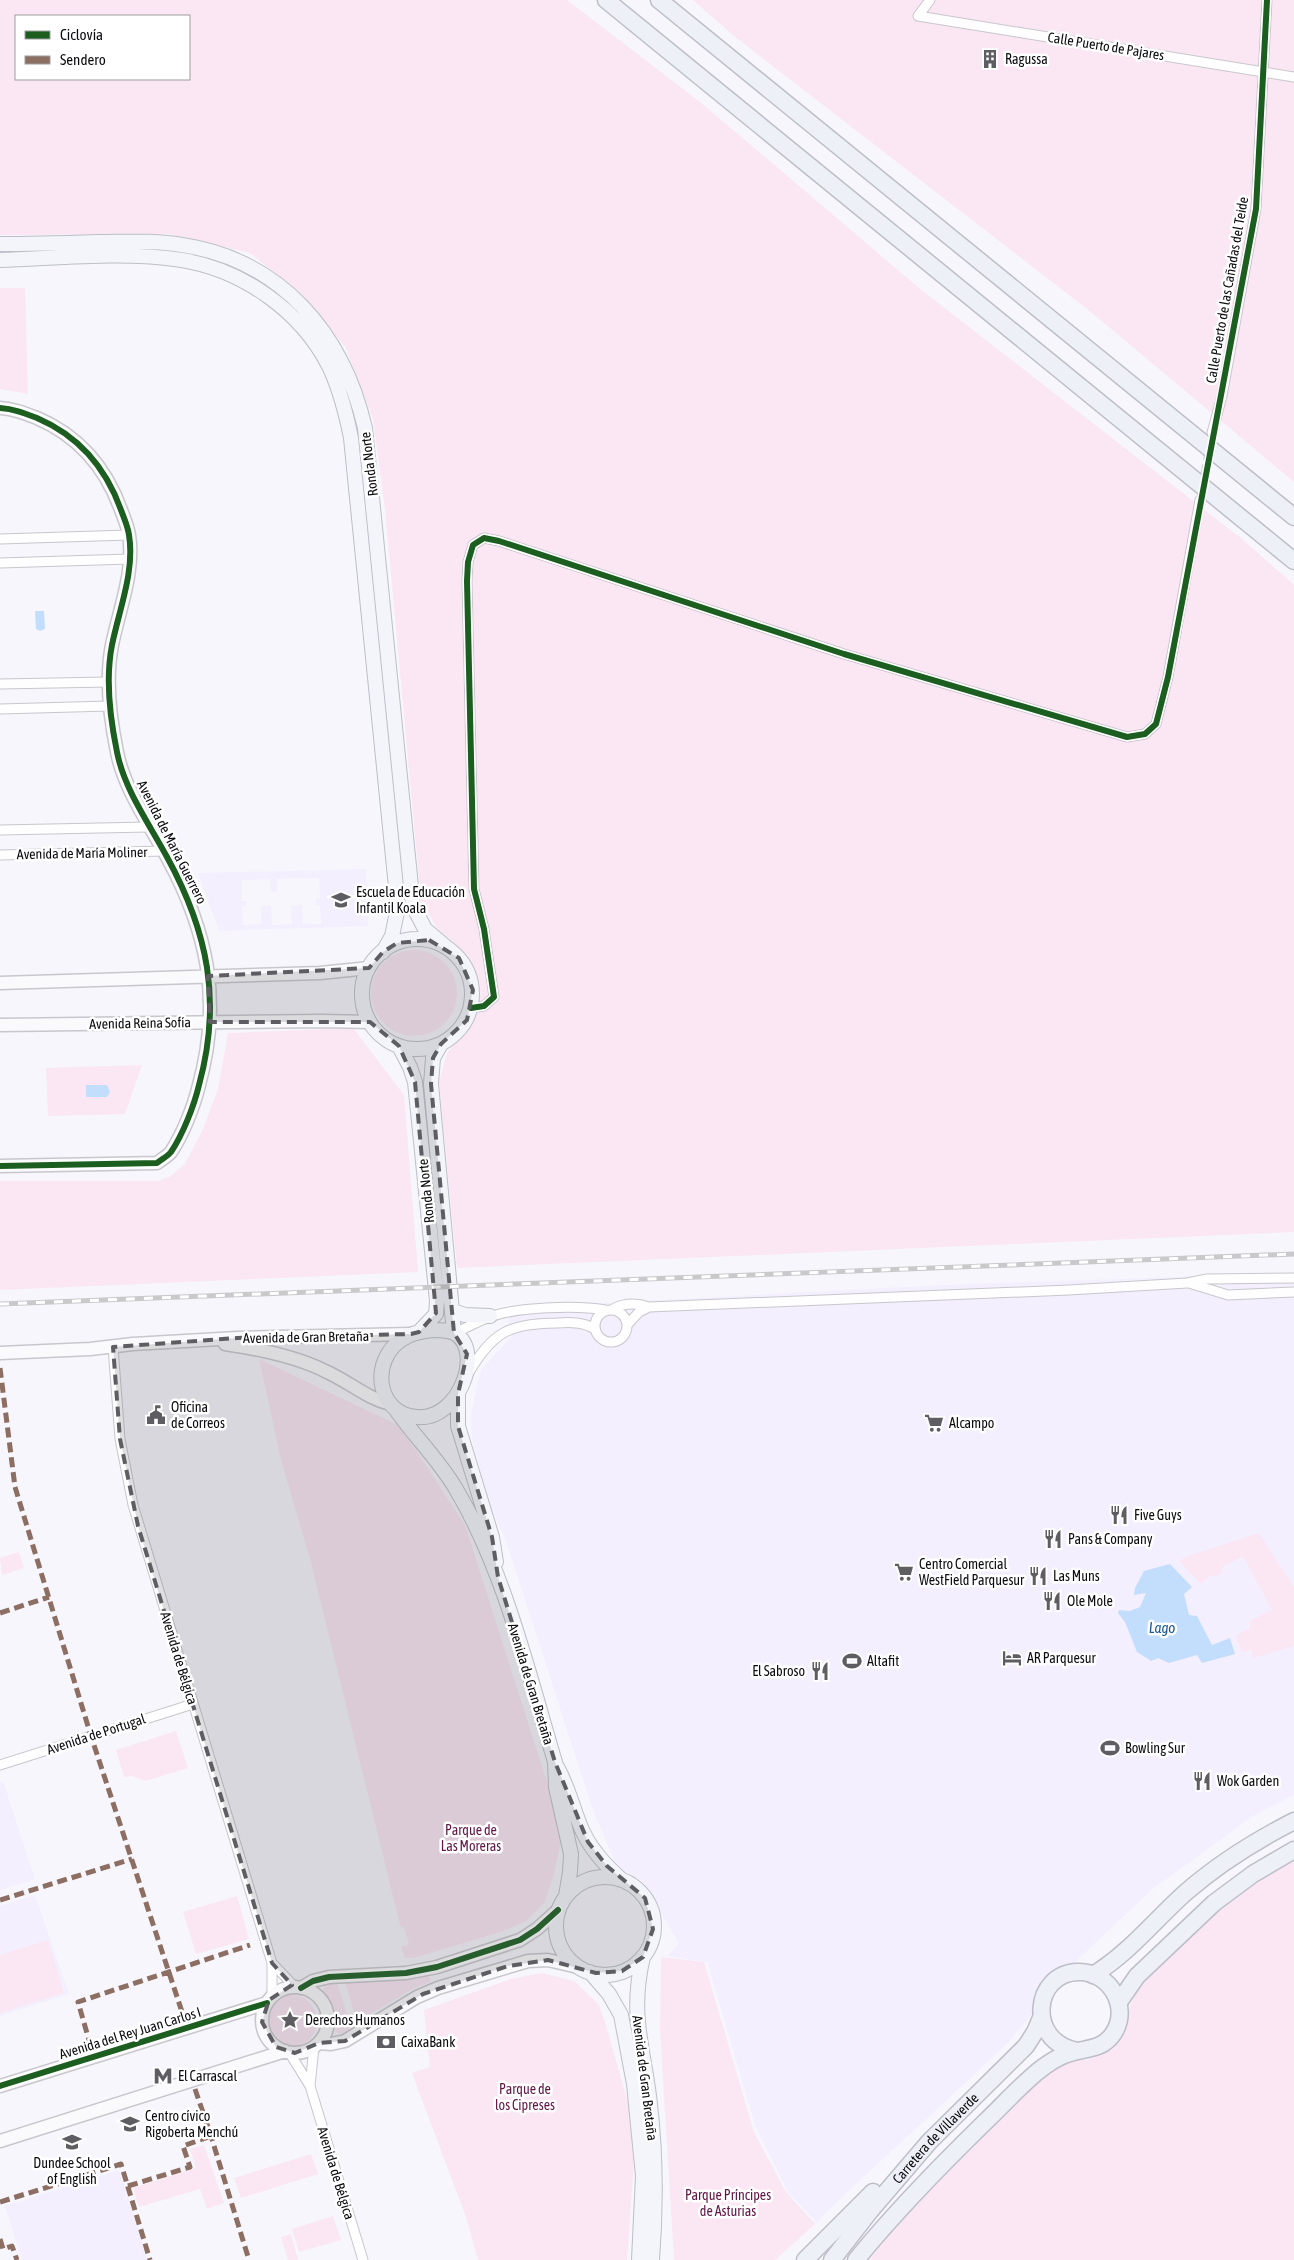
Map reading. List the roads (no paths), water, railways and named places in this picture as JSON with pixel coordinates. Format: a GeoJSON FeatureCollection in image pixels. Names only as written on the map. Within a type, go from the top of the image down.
{"type":"FeatureCollection","features":[{"type":"Feature","properties":{"kind":"highway"},"geometry":{"type":"LineString","coordinates":[[606,0],[1294,561]]}},
{"type":"Feature","properties":{"kind":"highway"},"geometry":{"type":"LineString","coordinates":[[659,0],[1294,517]]}},
{"type":"Feature","properties":{"kind":"highway"},"geometry":{"type":"LineString","coordinates":[[1093,1974],[1111,1963],[1186,1893],[1218,1867],[1249,1846],[1294,1821]]}},
{"type":"Feature","properties":{"kind":"highway"},"geometry":{"type":"LineString","coordinates":[[1118,2002],[1137,1976],[1214,1902],[1248,1877],[1294,1850]]}},
{"type":"Feature","properties":{"kind":"highway"},"geometry":{"type":"LineString","coordinates":[[1078,1972],[1093,1974],[1109,1985],[1118,2002],[1119,2020],[1112,2035],[1099,2046],[1077,2051],[1062,2046],[1054,2040],[1045,2028],[1041,2018],[1043,1999],[1057,1981],[1066,1975],[1078,1972]]}},
{"type":"Feature","properties":{"kind":"highway","name":"Carretera de Villaverde"},"geometry":{"type":"LineString","coordinates":[[832,2260],[866,2216],[929,2142],[1026,2046],[1041,2018]]}},
{"type":"Feature","properties":{"kind":"highway","name":"Carretera de Villaverde"},"geometry":{"type":"LineString","coordinates":[[856,2260],[916,2190],[1032,2077],[1063,2055],[1077,2051]]}},
{"type":"Feature","properties":{"kind":"highway"},"geometry":{"type":"LineString","coordinates":[[805,2260],[885,2180],[929,2142]]}},
{"type":"Feature","properties":{"kind":"main road","name":"Ronda Norte"},"geometry":{"type":"LineString","coordinates":[[0,244],[140,241],[180,244],[209,251],[238,261],[282,287],[313,317],[338,353],[355,391],[368,443],[414,906],[425,930],[459,958],[468,973],[473,990],[471,1008],[460,1030],[441,1044],[413,1049],[399,1046],[382,1036],[370,1022],[364,1009],[362,995],[364,981],[369,968],[383,952],[392,936],[398,907],[351,438],[339,390],[324,359],[298,324],[274,301],[242,281],[203,265],[143,256],[0,260]]}},
{"type":"Feature","properties":{"kind":"main road","name":"Avenida de María Guerrero"},"geometry":{"type":"LineString","coordinates":[[0,408],[12,409],[43,421],[82,446],[95,460],[113,488],[129,535],[130,559],[112,646],[109,682],[110,706],[117,755],[138,808],[164,850],[193,909],[202,937],[210,996],[210,1022],[206,1057],[194,1104],[170,1154],[157,1163],[0,1166]]}},
{"type":"Feature","properties":{"kind":"main road","name":"Ronda Norte"},"geometry":{"type":"LineString","coordinates":[[383,952],[397,943],[413,939],[429,940],[444,946]]}},
{"type":"Feature","properties":{"kind":"main road"},"geometry":{"type":"LineString","coordinates":[[0,983],[320,974],[369,968]]}},
{"type":"Feature","properties":{"kind":"main road","name":"Avenida Reina Sofía"},"geometry":{"type":"LineString","coordinates":[[0,1026],[210,1022],[370,1022]]}},
{"type":"Feature","properties":{"kind":"main road","name":"Ronda Norte"},"geometry":{"type":"LineString","coordinates":[[441,1044],[433,1058],[431,1084],[454,1333]]}},
{"type":"Feature","properties":{"kind":"main road","name":"Ronda Norte"},"geometry":{"type":"LineString","coordinates":[[399,1046],[410,1067],[415,1082],[437,1301],[436,1314],[415,1333]]}},
{"type":"Feature","properties":{"kind":"main road"},"geometry":{"type":"LineString","coordinates":[[453,1311],[465,1315],[490,1316]]}},
{"type":"Feature","properties":{"kind":"main road"},"geometry":{"type":"LineString","coordinates":[[438,1330],[454,1333],[462,1341],[466,1350],[464,1380],[458,1394],[447,1408],[430,1416],[414,1417],[393,1407],[381,1385],[381,1368],[392,1347],[415,1333],[438,1330]]}},
{"type":"Feature","properties":{"kind":"main road","name":"Avenida de Gran Bretaña"},"geometry":{"type":"LineString","coordinates":[[0,1353],[201,1340],[415,1333]]}},
{"type":"Feature","properties":{"kind":"main road","name":"Avenida de Gran Bretaña"},"geometry":{"type":"LineString","coordinates":[[201,1340],[248,1347],[305,1362],[331,1373],[375,1400],[393,1407],[449,1478],[468,1511],[498,1577],[554,1762],[556,1787],[571,1854],[570,1878],[566,1896]]}},
{"type":"Feature","properties":{"kind":"main road","name":"Avenida de Gran Bretaña"},"geometry":{"type":"LineString","coordinates":[[458,1394],[457,1418],[459,1432],[492,1537],[498,1577]]}},
{"type":"Feature","properties":{"kind":"main road","name":"Avenida de Gran Bretaña"},"geometry":{"type":"LineString","coordinates":[[554,1762],[567,1784],[578,1819],[588,1842],[601,1860],[622,1880]]}},
{"type":"Feature","properties":{"kind":"main road"},"geometry":{"type":"LineString","coordinates":[[0,2141],[287,2052],[302,2052],[316,2045],[345,2041],[423,1994],[508,1966],[541,1960],[615,1973],[628,1968],[642,1957],[650,1944],[654,1923],[650,1907],[637,1889],[622,1880],[606,1877],[595,1878],[579,1884],[566,1896],[558,1910],[537,1929],[520,1940],[437,1967],[406,1973],[329,1977],[313,1981],[298,1988],[282,1990],[270,2000],[262,2022],[264,2032],[276,2047],[287,2052]]}},
{"type":"Feature","properties":{"kind":"main road"},"geometry":{"type":"LineString","coordinates":[[558,1910],[556,1926],[558,1940],[567,1955],[584,1969]]}},
{"type":"Feature","properties":{"kind":"main road","name":"Avenida de Gran Bretaña"},"geometry":{"type":"LineString","coordinates":[[642,1957],[637,1988],[636,2018],[653,2131],[655,2192],[652,2260]]}},
{"type":"Feature","properties":{"kind":"main road","name":"Avenida de Gran Bretaña"},"geometry":{"type":"LineString","coordinates":[[584,1969],[609,1994],[621,2015],[634,2084],[643,2176],[640,2260]]}},
{"type":"Feature","properties":{"kind":"main road"},"geometry":{"type":"LineString","coordinates":[[298,1988],[319,1997],[326,2010],[328,2025],[316,2045]]}},
{"type":"Feature","properties":{"kind":"main road","name":"Avenida del Rey Juan Carlos I"},"geometry":{"type":"LineString","coordinates":[[0,2086],[270,2000]]}},
{"type":"Feature","properties":{"kind":"street","name":"Calle Puerto de Pajares"},"geometry":{"type":"LineString","coordinates":[[930,0],[918,16],[1294,77]]}},
{"type":"Feature","properties":{"kind":"street","name":"Calle Puerto de las Cañadas del Teide"},"geometry":{"type":"LineString","coordinates":[[1212,433],[1222,396],[1256,209],[1267,0]]}},
{"type":"Feature","properties":{"kind":"street"},"geometry":{"type":"LineString","coordinates":[[471,1008],[484,1006],[494,997],[484,929],[474,889],[467,589],[468,562],[473,544],[484,538],[499,541],[844,654],[1127,737],[1145,734],[1156,724],[1168,677],[1200,500]]}},
{"type":"Feature","properties":{"kind":"street"},"geometry":{"type":"LineString","coordinates":[[0,539],[129,535]]}},
{"type":"Feature","properties":{"kind":"street"},"geometry":{"type":"LineString","coordinates":[[0,563],[130,559]]}},
{"type":"Feature","properties":{"kind":"street"},"geometry":{"type":"LineString","coordinates":[[0,684],[109,682]]}},
{"type":"Feature","properties":{"kind":"street"},"geometry":{"type":"LineString","coordinates":[[0,709],[110,706]]}},
{"type":"Feature","properties":{"kind":"street","name":"Avenida de María Moliner"},"geometry":{"type":"LineString","coordinates":[[0,830],[149,827]]}},
{"type":"Feature","properties":{"kind":"street","name":"Avenida de María Moliner"},"geometry":{"type":"LineString","coordinates":[[0,855],[164,850]]}},
{"type":"Feature","properties":{"kind":"street"},"geometry":{"type":"LineString","coordinates":[[649,1307],[639,1312],[628,1324],[624,1337],[615,1342],[604,1340],[598,1336],[595,1329],[597,1319],[609,1310],[621,1305],[630,1304],[649,1307],[1069,1290],[1186,1283],[1207,1279],[1294,1278]]}},
{"type":"Feature","properties":{"kind":"street"},"geometry":{"type":"LineString","coordinates":[[1186,1283],[1225,1294],[1294,1292]]}},
{"type":"Feature","properties":{"kind":"street"},"geometry":{"type":"LineString","coordinates":[[454,1333],[490,1316],[524,1310],[592,1308],[609,1310],[623,1315],[628,1324]]}},
{"type":"Feature","properties":{"kind":"street"},"geometry":{"type":"LineString","coordinates":[[464,1380],[485,1348],[512,1328],[526,1324],[575,1322],[595,1329]]}},
{"type":"Feature","properties":{"kind":"street","name":"Avenida de Bélgica"},"geometry":{"type":"LineString","coordinates":[[113,1347],[118,1426],[127,1481],[138,1526],[272,1963]]}},
{"type":"Feature","properties":{"kind":"street","name":"Avenida de Portugal"},"geometry":{"type":"LineString","coordinates":[[0,1765],[193,1704]]}},
{"type":"Feature","properties":{"kind":"street"},"geometry":{"type":"LineString","coordinates":[[272,1963],[298,1988]]}},
{"type":"Feature","properties":{"kind":"street"},"geometry":{"type":"LineString","coordinates":[[270,2000],[272,1963]]}},
{"type":"Feature","properties":{"kind":"street"},"geometry":{"type":"LineString","coordinates":[[310,2086],[316,2045]]}},
{"type":"Feature","properties":{"kind":"street"},"geometry":{"type":"LineString","coordinates":[[287,2052],[310,2086]]}},
{"type":"Feature","properties":{"kind":"street","name":"Avenida de Bélgica"},"geometry":{"type":"LineString","coordinates":[[310,2086],[363,2260]]}},
{"type":"Feature","properties":{"kind":"water"},"geometry":{"type":"Polygon","coordinates":[[[35,611],[44,611],[45,629],[40,631],[36,629],[35,611]]]}},
{"type":"Feature","properties":{"kind":"water"},"geometry":{"type":"Polygon","coordinates":[[[86,1085],[107,1085],[110,1092],[107,1097],[86,1097],[86,1085]]]}},
{"type":"Feature","properties":{"kind":"water","name":"Lago"},"geometry":{"type":"Polygon","coordinates":[[[1170,1564],[1192,1587],[1184,1594],[1189,1615],[1197,1616],[1212,1645],[1230,1638],[1235,1654],[1202,1663],[1197,1655],[1169,1663],[1158,1658],[1151,1661],[1137,1652],[1125,1622],[1118,1613],[1119,1610],[1130,1611],[1140,1607],[1146,1593],[1134,1595],[1135,1588],[1144,1571],[1170,1564]]]}},
{"type":"Feature","properties":{"kind":"tunnel"},"geometry":{"type":"LineString","coordinates":[[1203,487],[1212,433]]}},
{"type":"Feature","properties":{"kind":"railway"},"geometry":{"type":"LineString","coordinates":[[0,1304],[1294,1254]]}},
{"type":"Feature","properties":{"kind":"place","name":"Ragussa"},"geometry":{"type":"Point","coordinates":[990,59]}},
{"type":"Feature","properties":{"kind":"place","name":"Escuela de Educación Infantil Koala"},"geometry":{"type":"Point","coordinates":[341,900]}},
{"type":"Feature","properties":{"kind":"place","name":"Oficina de Correos"},"geometry":{"type":"Point","coordinates":[156,1415]}},
{"type":"Feature","properties":{"kind":"place","name":"Alcampo"},"geometry":{"type":"Point","coordinates":[934,1423]}},
{"type":"Feature","properties":{"kind":"place","name":"Five Guys"},"geometry":{"type":"Point","coordinates":[1119,1515]}},
{"type":"Feature","properties":{"kind":"place","name":"Pans & Company"},"geometry":{"type":"Point","coordinates":[1053,1539]}},
{"type":"Feature","properties":{"kind":"place","name":"Centro Comercial WestField Parquesur"},"geometry":{"type":"Point","coordinates":[904,1572]}},
{"type":"Feature","properties":{"kind":"place","name":"Las Muns"},"geometry":{"type":"Point","coordinates":[1038,1576]}},
{"type":"Feature","properties":{"kind":"place","name":"Ole Mole"},"geometry":{"type":"Point","coordinates":[1052,1601]}},
{"type":"Feature","properties":{"kind":"place","name":"AR Parquesur"},"geometry":{"type":"Point","coordinates":[1012,1658]}},
{"type":"Feature","properties":{"kind":"place","name":"Altafit"},"geometry":{"type":"Point","coordinates":[852,1661]}},
{"type":"Feature","properties":{"kind":"place","name":"El Sabroso"},"geometry":{"type":"Point","coordinates":[820,1671]}},
{"type":"Feature","properties":{"kind":"place","name":"Bowling Sur"},"geometry":{"type":"Point","coordinates":[1110,1748]}},
{"type":"Feature","properties":{"kind":"place","name":"Wok Garden"},"geometry":{"type":"Point","coordinates":[1202,1781]}},
{"type":"Feature","properties":{"kind":"place","name":"Derechos Humanos"},"geometry":{"type":"Point","coordinates":[290,2020]}},
{"type":"Feature","properties":{"kind":"place","name":"CaixaBank"},"geometry":{"type":"Point","coordinates":[386,2042]}},
{"type":"Feature","properties":{"kind":"place","name":"El Carrascal"},"geometry":{"type":"Point","coordinates":[163,2076]}},
{"type":"Feature","properties":{"kind":"place","name":"Centro cívico Rigoberta Menchú"},"geometry":{"type":"Point","coordinates":[130,2124]}},
{"type":"Feature","properties":{"kind":"place","name":"Dundee School of English"},"geometry":{"type":"Point","coordinates":[72,2142]}},
{"type":"Feature","properties":{"kind":"park label","name":"Parque de Las Moreras"},"geometry":{"type":"Point","coordinates":[471,1838]}},
{"type":"Feature","properties":{"kind":"park label","name":"Parque de los Cipreses"},"geometry":{"type":"Point","coordinates":[525,2098]}},
{"type":"Feature","properties":{"kind":"park label","name":"Parque Príncipes de Asturias"},"geometry":{"type":"Point","coordinates":[728,2204]}}]}
